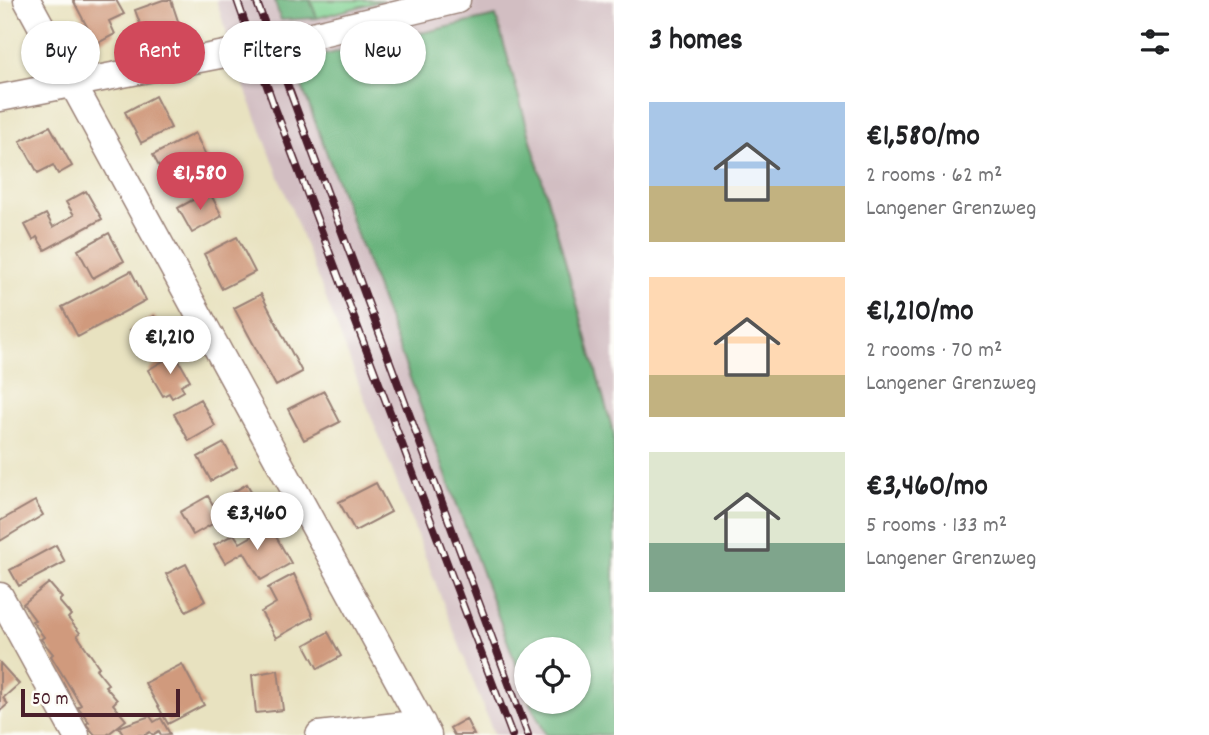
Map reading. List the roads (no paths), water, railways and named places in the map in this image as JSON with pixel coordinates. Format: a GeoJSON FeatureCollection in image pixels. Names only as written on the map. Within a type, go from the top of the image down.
{"type":"FeatureCollection","features":[{"type":"Feature","properties":{"kind":"street"},"geometry":{"type":"LineString","coordinates":[[27,0],[39,21]]}},
{"type":"Feature","properties":{"kind":"street"},"geometry":{"type":"LineString","coordinates":[[326,32],[457,0]]}},
{"type":"Feature","properties":{"kind":"street"},"geometry":{"type":"LineString","coordinates":[[100,78],[219,55]]}},
{"type":"Feature","properties":{"kind":"street"},"geometry":{"type":"LineString","coordinates":[[0,98],[69,84]]}},
{"type":"Feature","properties":{"kind":"street"},"geometry":{"type":"LineString","coordinates":[[75,84],[425,729],[319,735]]}},
{"type":"Feature","properties":{"kind":"street"},"geometry":{"type":"LineString","coordinates":[[0,596],[76,735]]}},
{"type":"Feature","properties":{"kind":"railway"},"geometry":{"type":"LineString","coordinates":[[237,0],[273,103],[512,735]]}},
{"type":"Feature","properties":{"kind":"railway"},"geometry":{"type":"LineString","coordinates":[[256,0],[528,735]]}}]}
